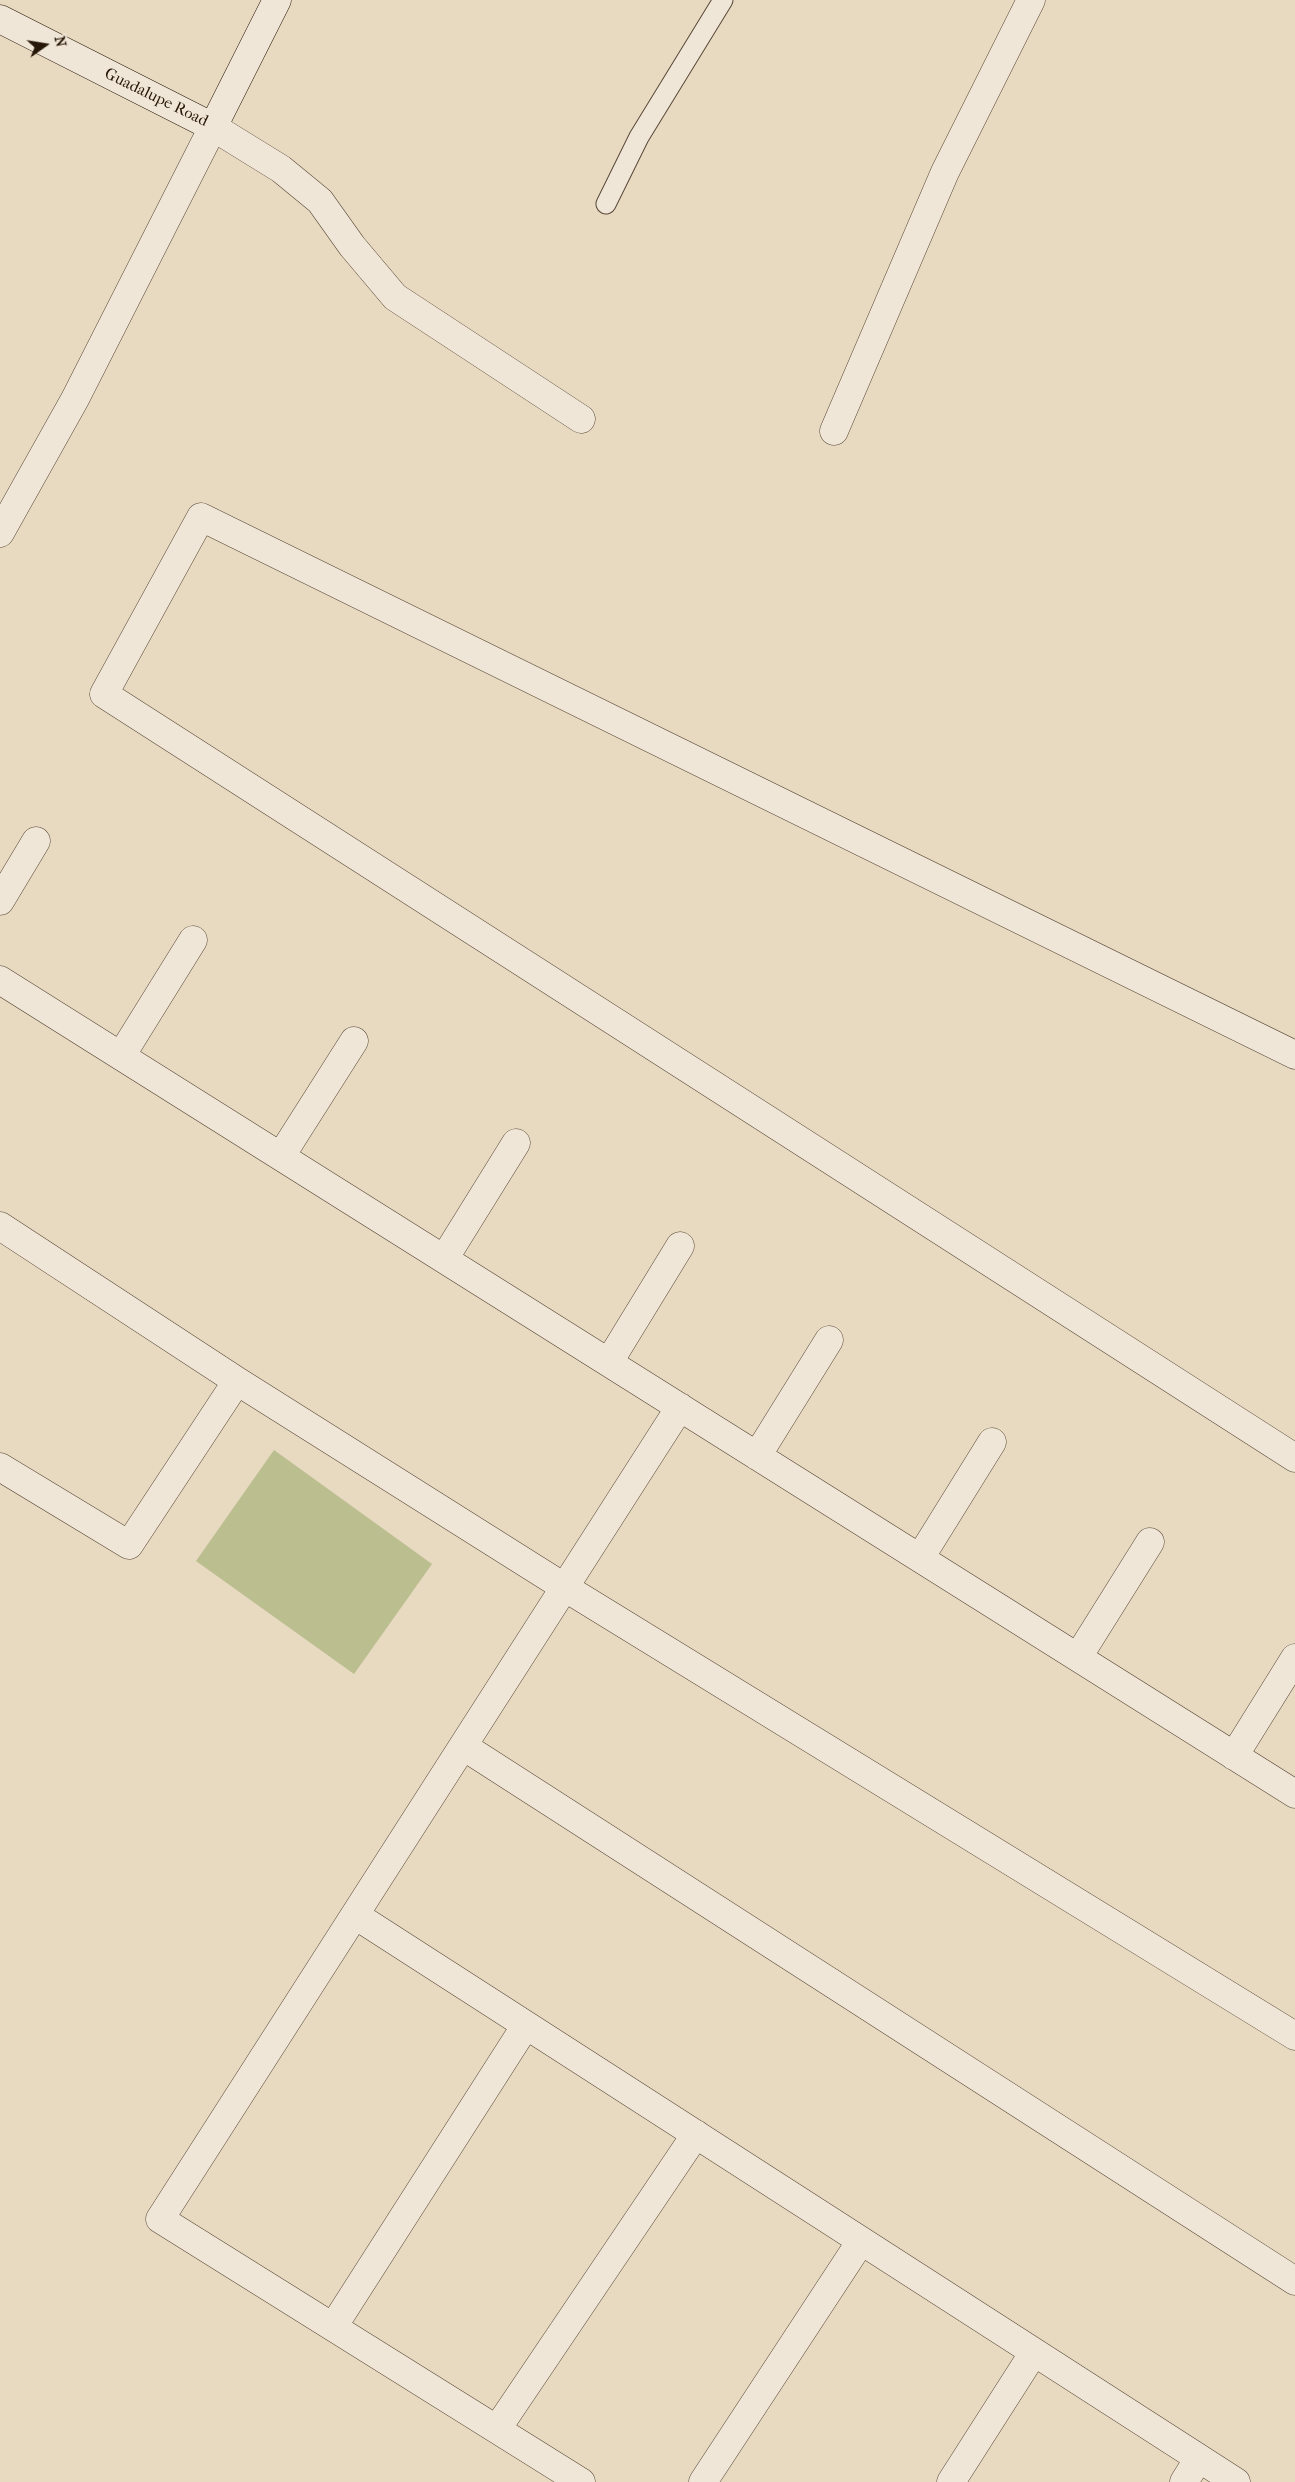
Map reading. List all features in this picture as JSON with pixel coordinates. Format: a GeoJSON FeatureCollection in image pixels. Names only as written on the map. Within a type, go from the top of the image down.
{"type":"FeatureCollection","features":[{"type":"Feature","properties":{"kind":"street","name":"Guadalupe Road"},"geometry":{"type":"LineString","coordinates":[[0,19],[213,127],[277,0]]}},
{"type":"Feature","properties":{"kind":"street"},"geometry":{"type":"LineString","coordinates":[[834,431],[945,172],[1031,0]]}},
{"type":"Feature","properties":{"kind":"street"},"geometry":{"type":"LineString","coordinates":[[0,533],[75,399],[213,127],[280,169],[320,200],[352,246],[395,297],[581,419]]}},
{"type":"Feature","properties":{"kind":"street"},"geometry":{"type":"LineString","coordinates":[[1295,1055],[201,517],[104,694],[1295,1458]]}},
{"type":"Feature","properties":{"kind":"street"},"geometry":{"type":"LineString","coordinates":[[0,901],[36,841]]}},
{"type":"Feature","properties":{"kind":"street"},"geometry":{"type":"LineString","coordinates":[[122,1056],[193,940]]}},
{"type":"Feature","properties":{"kind":"street"},"geometry":{"type":"LineString","coordinates":[[0,980],[1295,1794]]}},
{"type":"Feature","properties":{"kind":"street"},"geometry":{"type":"LineString","coordinates":[[281,1156],[354,1041]]}},
{"type":"Feature","properties":{"kind":"street"},"geometry":{"type":"LineString","coordinates":[[444,1259],[516,1143]]}},
{"type":"Feature","properties":{"kind":"street"},"geometry":{"type":"LineString","coordinates":[[0,1226],[237,1381],[564,1587],[1295,2036]]}},
{"type":"Feature","properties":{"kind":"street"},"geometry":{"type":"LineString","coordinates":[[609,1362],[680,1246]]}},
{"type":"Feature","properties":{"kind":"street"},"geometry":{"type":"LineString","coordinates":[[757,1456],[829,1340]]}},
{"type":"Feature","properties":{"kind":"street"},"geometry":{"type":"LineString","coordinates":[[0,1467],[129,1545],[237,1381]]}},
{"type":"Feature","properties":{"kind":"street"},"geometry":{"type":"LineString","coordinates":[[582,2482],[160,2219],[680,1406]]}},
{"type":"Feature","properties":{"kind":"street"},"geometry":{"type":"LineString","coordinates":[[920,1558],[992,1442]]}},
{"type":"Feature","properties":{"kind":"street"},"geometry":{"type":"LineString","coordinates":[[1078,1657],[1150,1542]]}},
{"type":"Feature","properties":{"kind":"street"},"geometry":{"type":"LineString","coordinates":[[1234,1756],[1295,1658]]}},
{"type":"Feature","properties":{"kind":"street"},"geometry":{"type":"LineString","coordinates":[[463,1746],[1295,2281]]}},
{"type":"Feature","properties":{"kind":"street"},"geometry":{"type":"LineString","coordinates":[[355,1915],[1236,2482]]}},
{"type":"Feature","properties":{"kind":"street"},"geometry":{"type":"LineString","coordinates":[[333,2327],[526,2025]]}},
{"type":"Feature","properties":{"kind":"street"},"geometry":{"type":"LineString","coordinates":[[498,2430],[696,2134]]}},
{"type":"Feature","properties":{"kind":"street"},"geometry":{"type":"LineString","coordinates":[[703,2482],[861,2241]]}},
{"type":"Feature","properties":{"kind":"street"},"geometry":{"type":"LineString","coordinates":[[951,2482],[1034,2352]]}},
{"type":"Feature","properties":{"kind":"street"},"geometry":{"type":"LineString","coordinates":[[1184,2482],[1198,2458]]}},
{"type":"Feature","properties":{"kind":"lane"},"geometry":{"type":"LineString","coordinates":[[606,204],[639,137],[723,0]]}},
{"type":"Feature","properties":{"kind":"green space"},"geometry":{"type":"Polygon","coordinates":[[[274,1450],[432,1564],[354,1674],[196,1561],[274,1450]]]}}]}
